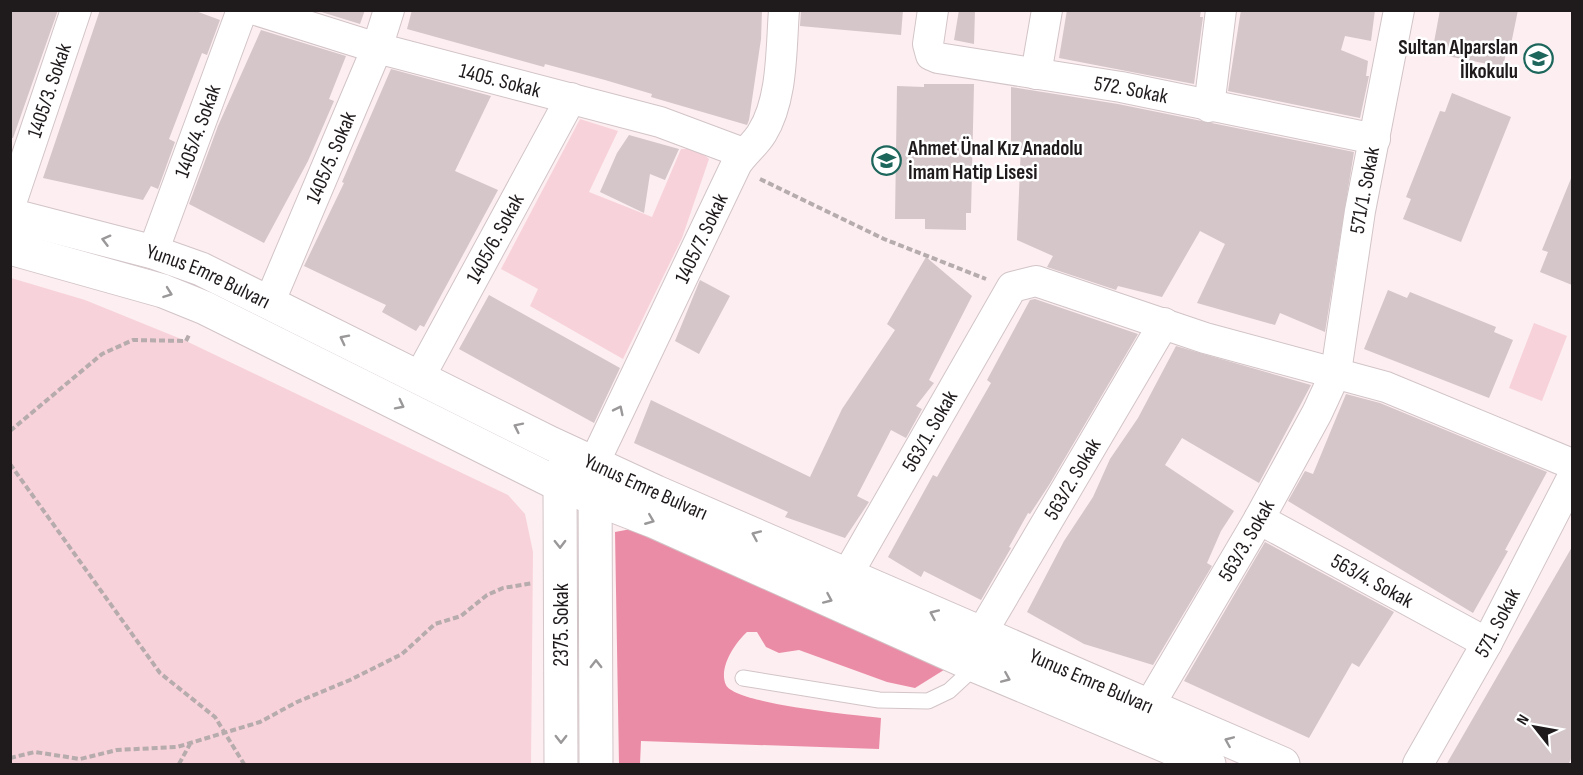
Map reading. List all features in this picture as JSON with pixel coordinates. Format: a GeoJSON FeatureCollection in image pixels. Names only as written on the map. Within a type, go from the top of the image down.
{"type":"FeatureCollection","features":[{"type":"Feature","properties":{"kind":"main road","name":"Yunus Emre Bulvarı"},"geometry":{"type":"LineString","coordinates":[[10,214],[153,252],[201,269],[582,458],[847,575],[979,650],[1209,765]]}},
{"type":"Feature","properties":{"kind":"main road","name":"Yunus Emre Bulvarı"},"geometry":{"type":"LineString","coordinates":[[10,248],[164,291],[205,308],[560,485],[979,650],[1149,706],[1282,765]]}},
{"type":"Feature","properties":{"kind":"main road","name":"2375. Sokak"},"geometry":{"type":"LineString","coordinates":[[561,765],[560,485],[582,458]]}},
{"type":"Feature","properties":{"kind":"main road","name":"2375. Sokak"},"geometry":{"type":"LineString","coordinates":[[582,458],[595,499],[596,765]]}},
{"type":"Feature","properties":{"kind":"street","name":"1405/3. Sokak"},"geometry":{"type":"LineString","coordinates":[[10,206],[76,10]]}},
{"type":"Feature","properties":{"kind":"street","name":"1405/4. Sokak"},"geometry":{"type":"LineString","coordinates":[[153,252],[242,10]]}},
{"type":"Feature","properties":{"kind":"street","name":"1405. Sokak"},"geometry":{"type":"LineString","coordinates":[[256,10],[377,48],[660,122],[740,159]]}},
{"type":"Feature","properties":{"kind":"street","name":"1405/5. Sokak"},"geometry":{"type":"LineString","coordinates":[[270,302],[377,48],[389,10]]}},
{"type":"Feature","properties":{"kind":"street","name":"1405/7. Sokak"},"geometry":{"type":"LineString","coordinates":[[582,458],[740,159],[755,142],[771,116],[779,71],[784,10]]}},
{"type":"Feature","properties":{"kind":"street","name":"572. Sokak"},"geometry":{"type":"LineString","coordinates":[[933,10],[928,44],[930,55],[938,58],[1121,87],[1374,139]]}},
{"type":"Feature","properties":{"kind":"street"},"geometry":{"type":"LineString","coordinates":[[1036,74],[1047,10]]}},
{"type":"Feature","properties":{"kind":"street"},"geometry":{"type":"LineString","coordinates":[[1209,106],[1221,10]]}},
{"type":"Feature","properties":{"kind":"street","name":"571/1. Sokak"},"geometry":{"type":"LineString","coordinates":[[1336,372],[1360,211],[1399,10]]}},
{"type":"Feature","properties":{"kind":"street","name":"1405/6. Sokak"},"geometry":{"type":"LineString","coordinates":[[420,378],[571,98]]}},
{"type":"Feature","properties":{"kind":"street"},"geometry":{"type":"LineString","coordinates":[[1012,286],[1036,281],[1205,338],[1386,387],[1572,465]]}},
{"type":"Feature","properties":{"kind":"street","name":"563/1. Sokak"},"geometry":{"type":"LineString","coordinates":[[847,575],[1012,286]]}},
{"type":"Feature","properties":{"kind":"street","name":"563/2. Sokak"},"geometry":{"type":"LineString","coordinates":[[979,650],[1164,323]]}},
{"type":"Feature","properties":{"kind":"street","name":"563/3. Sokak"},"geometry":{"type":"LineString","coordinates":[[1149,706],[1259,519],[1317,413],[1336,372]]}},
{"type":"Feature","properties":{"kind":"street","name":"571. Sokak"},"geometry":{"type":"LineString","coordinates":[[1418,765],[1487,643],[1572,478]]}},
{"type":"Feature","properties":{"kind":"street","name":"563/4. Sokak"},"geometry":{"type":"LineString","coordinates":[[1259,519],[1487,643]]}},
{"type":"Feature","properties":{"kind":"lane"},"geometry":{"type":"LineString","coordinates":[[743,678],[879,700],[928,701],[949,691],[979,650]]}},
{"type":"Feature","properties":{"kind":"path"},"geometry":{"type":"LineString","coordinates":[[740,159],[884,239],[967,274],[1012,286]]}},
{"type":"Feature","properties":{"kind":"path"},"geometry":{"type":"LineString","coordinates":[[10,431],[102,354],[133,340],[186,341],[205,308]]}},
{"type":"Feature","properties":{"kind":"path"},"geometry":{"type":"LineString","coordinates":[[10,464],[160,673],[215,717],[244,765]]}},
{"type":"Feature","properties":{"kind":"path"},"geometry":{"type":"LineString","coordinates":[[10,758],[35,752],[80,759],[117,750],[177,747],[260,722],[297,702],[350,680],[402,654],[435,624],[461,616],[487,595],[503,588],[561,581]]}},
{"type":"Feature","properties":{"kind":"path"},"geometry":{"type":"LineString","coordinates":[[179,765],[191,743]]}},
{"type":"Feature","properties":{"kind":"shaded area"},"geometry":{"type":"Polygon","coordinates":[[[580,119],[618,131],[589,192],[652,217],[681,149],[697,149],[709,159],[682,238],[623,359],[530,306],[538,289],[501,269],[580,119]]]}},
{"type":"Feature","properties":{"kind":"shaded area"},"geometry":{"type":"Polygon","coordinates":[[[11,278],[85,300],[186,341],[508,495],[525,514],[533,552],[531,764],[11,764],[11,278]]]}},
{"type":"Feature","properties":{"kind":"shaded area"},"geometry":{"type":"Polygon","coordinates":[[[1534,323],[1567,336],[1542,401],[1509,388],[1534,323]]]}},
{"type":"Feature","properties":{"kind":"shaded area"},"geometry":{"type":"Polygon","coordinates":[[[631,529],[947,668],[915,688],[887,682],[799,650],[779,653],[766,647],[757,632],[747,632],[729,656],[724,671],[726,685],[734,692],[772,703],[881,718],[879,749],[641,741],[640,764],[619,764],[615,532],[631,529]]]}},
{"type":"Feature","properties":{"kind":"building"},"geometry":{"type":"Polygon","coordinates":[[[10,10],[58,10],[13,138],[10,138],[10,10]]]}},
{"type":"Feature","properties":{"kind":"building"},"geometry":{"type":"Polygon","coordinates":[[[100,10],[193,10],[220,20],[207,55],[202,53],[169,139],[175,142],[158,189],[151,186],[143,200],[43,178],[100,10]]]}},
{"type":"Feature","properties":{"kind":"building"},"geometry":{"type":"Polygon","coordinates":[[[315,10],[365,10],[360,24],[315,10]]]}},
{"type":"Feature","properties":{"kind":"building"},"geometry":{"type":"Polygon","coordinates":[[[412,10],[762,10],[761,39],[749,120],[747,125],[651,97],[652,94],[605,80],[545,64],[544,67],[407,29],[412,10]]]}},
{"type":"Feature","properties":{"kind":"building"},"geometry":{"type":"Polygon","coordinates":[[[801,10],[903,10],[901,35],[800,26],[801,10]]]}},
{"type":"Feature","properties":{"kind":"building"},"geometry":{"type":"Polygon","coordinates":[[[959,10],[975,10],[974,44],[954,40],[959,10]]]}},
{"type":"Feature","properties":{"kind":"building"},"geometry":{"type":"Polygon","coordinates":[[[1067,10],[1201,10],[1200,17],[1203,17],[1194,84],[1059,58],[1067,10]]]}},
{"type":"Feature","properties":{"kind":"building"},"geometry":{"type":"Polygon","coordinates":[[[1241,10],[1375,10],[1371,41],[1345,36],[1341,50],[1368,61],[1366,76],[1369,76],[1360,118],[1228,91],[1241,10]]]}},
{"type":"Feature","properties":{"kind":"building"},"geometry":{"type":"Polygon","coordinates":[[[1440,10],[1518,10],[1509,54],[1506,53],[1503,67],[1432,53],[1440,10]]]}},
{"type":"Feature","properties":{"kind":"building"},"geometry":{"type":"Polygon","coordinates":[[[261,30],[346,56],[329,99],[334,101],[308,161],[264,243],[189,204],[218,126],[261,30]]]}},
{"type":"Feature","properties":{"kind":"building"},"geometry":{"type":"Polygon","coordinates":[[[391,69],[491,96],[455,171],[498,190],[424,327],[420,325],[416,331],[382,312],[386,305],[304,266],[344,183],[342,182],[391,69]]]}},
{"type":"Feature","properties":{"kind":"building"},"geometry":{"type":"Polygon","coordinates":[[[924,84],[974,84],[971,213],[966,213],[966,230],[925,229],[925,219],[895,219],[897,86],[924,87],[924,84]]]}},
{"type":"Feature","properties":{"kind":"building"},"geometry":{"type":"Polygon","coordinates":[[[1011,87],[1118,104],[1354,152],[1325,332],[1280,313],[1275,325],[1197,303],[1225,244],[1200,231],[1162,297],[1118,286],[1116,290],[1047,267],[1053,256],[1017,240],[1021,145],[1011,143],[1011,87]]]}},
{"type":"Feature","properties":{"kind":"building"},"geometry":{"type":"Polygon","coordinates":[[[1452,93],[1511,117],[1461,242],[1403,219],[1411,199],[1406,197],[1440,111],[1445,112],[1452,93]]]}},
{"type":"Feature","properties":{"kind":"building"},"geometry":{"type":"Polygon","coordinates":[[[629,135],[679,149],[665,180],[650,174],[644,213],[600,192],[617,153],[629,135]]]}},
{"type":"Feature","properties":{"kind":"building"},"geometry":{"type":"Polygon","coordinates":[[[1572,176],[1572,285],[1540,272],[1548,252],[1542,250],[1572,176]]]}},
{"type":"Feature","properties":{"kind":"building"},"geometry":{"type":"Polygon","coordinates":[[[926,257],[972,296],[929,380],[934,383],[916,406],[922,409],[906,438],[891,430],[857,496],[869,502],[845,538],[785,517],[788,512],[634,443],[651,400],[810,477],[842,409],[895,330],[887,324],[926,257]]]}},
{"type":"Feature","properties":{"kind":"building"},"geometry":{"type":"Polygon","coordinates":[[[700,280],[730,296],[699,354],[675,341],[700,280]]]}},
{"type":"Feature","properties":{"kind":"building"},"geometry":{"type":"Polygon","coordinates":[[[1388,290],[1407,298],[1410,292],[1496,327],[1494,332],[1513,340],[1489,398],[1364,349],[1388,290]]]}},
{"type":"Feature","properties":{"kind":"building"},"geometry":{"type":"Polygon","coordinates":[[[489,295],[620,368],[594,423],[459,349],[489,295]]]}},
{"type":"Feature","properties":{"kind":"building"},"geometry":{"type":"Polygon","coordinates":[[[1035,299],[1138,334],[1049,485],[1030,514],[1028,513],[981,600],[924,571],[921,577],[888,557],[933,475],[937,477],[991,383],[987,380],[1030,300],[1035,299]]]}},
{"type":"Feature","properties":{"kind":"building"},"geometry":{"type":"Polygon","coordinates":[[[1176,346],[1311,385],[1259,483],[1182,438],[1165,465],[1234,511],[1221,531],[1207,563],[1212,566],[1153,665],[1084,644],[1027,612],[1064,541],[1093,497],[1110,459],[1138,418],[1176,346]]]}},
{"type":"Feature","properties":{"kind":"building"},"geometry":{"type":"Polygon","coordinates":[[[1346,394],[1380,403],[1547,472],[1505,550],[1508,551],[1473,613],[1288,501],[1305,471],[1313,474],[1346,394]]]}},
{"type":"Feature","properties":{"kind":"building"},"geometry":{"type":"Polygon","coordinates":[[[1265,542],[1394,612],[1359,667],[1352,663],[1309,738],[1184,681],[1265,542]]]}},
{"type":"Feature","properties":{"kind":"building"},"geometry":{"type":"Polygon","coordinates":[[[1572,547],[1572,757],[1568,765],[1446,765],[1572,547]]]}},
{"type":"Feature","properties":{"kind":"place","name":"Sultan Alparslan İlkokulu"},"geometry":{"type":"Point","coordinates":[1539,59]}},
{"type":"Feature","properties":{"kind":"place","name":"Ahmet Ünal Kız Anadolu İmam Hatip Lisesi"},"geometry":{"type":"Point","coordinates":[887,160]}}]}
